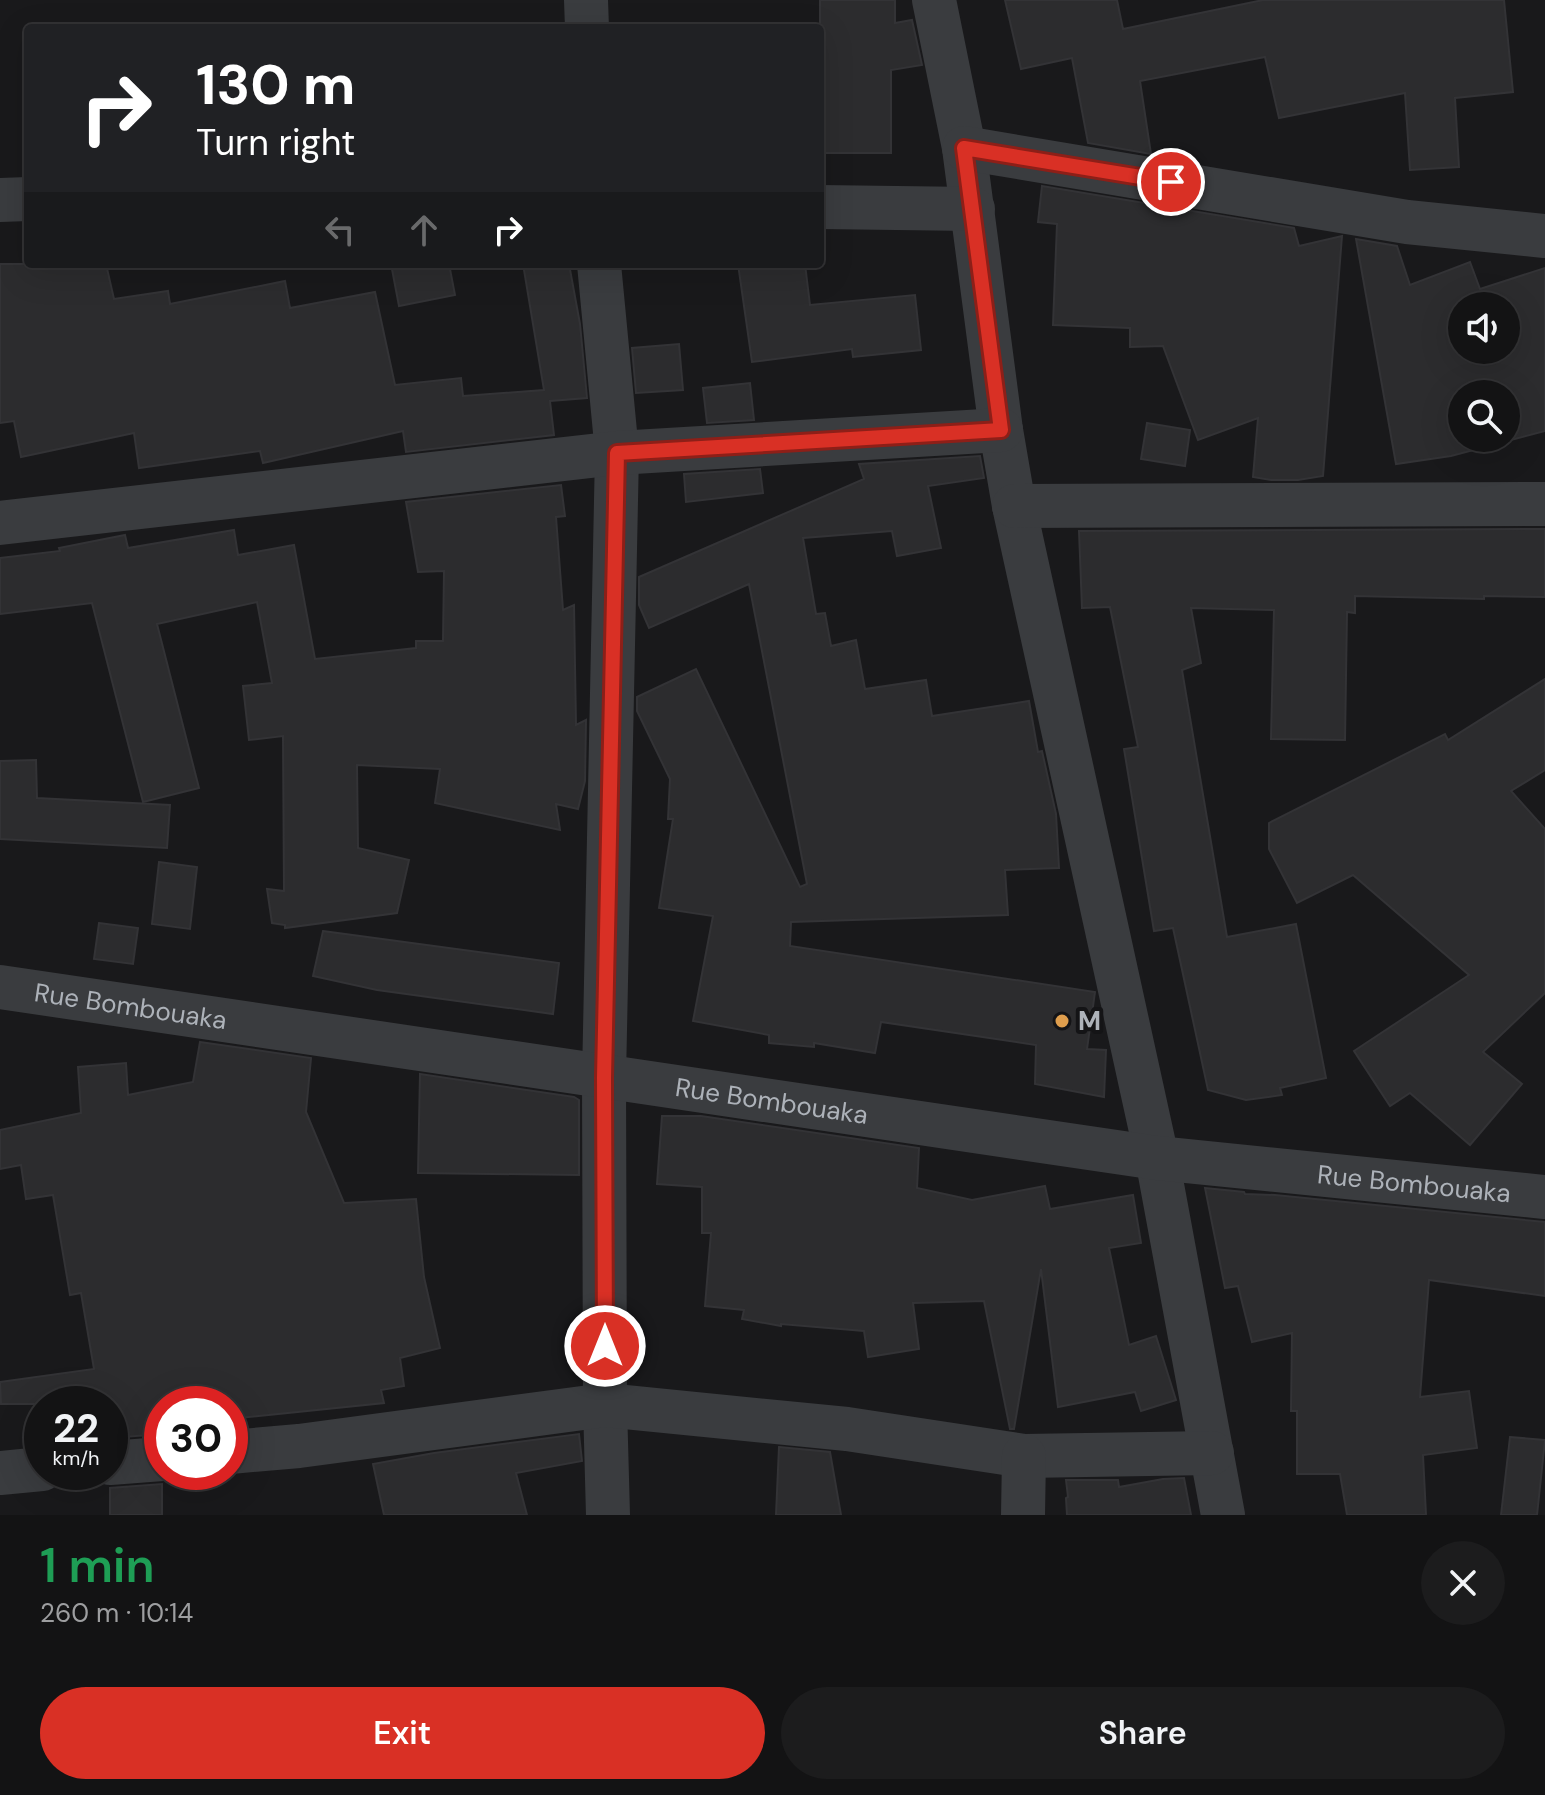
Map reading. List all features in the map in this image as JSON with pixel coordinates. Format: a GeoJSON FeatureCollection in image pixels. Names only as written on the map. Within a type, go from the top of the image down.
{"type":"FeatureCollection","features":[{"type":"Feature","properties":{"kind":"street"},"geometry":{"type":"LineString","coordinates":[[586,0],[587,24]]}},
{"type":"Feature","properties":{"kind":"street"},"geometry":{"type":"LineString","coordinates":[[934,0],[964,148],[1014,506],[1157,1158],[1223,1515]]}},
{"type":"Feature","properties":{"kind":"street"},"geometry":{"type":"LineString","coordinates":[[964,148],[1407,222],[1545,236]]}},
{"type":"Feature","properties":{"kind":"street"},"geometry":{"type":"LineString","coordinates":[[0,200],[24,199]]}},
{"type":"Feature","properties":{"kind":"street"},"geometry":{"type":"LineString","coordinates":[[824,207],[973,209]]}},
{"type":"Feature","properties":{"kind":"street"},"geometry":{"type":"LineString","coordinates":[[599,268],[617,453],[604,1078],[608,1515]]}},
{"type":"Feature","properties":{"kind":"street"},"geometry":{"type":"LineString","coordinates":[[0,523],[617,453],[1001,430]]}},
{"type":"Feature","properties":{"kind":"street"},"geometry":{"type":"LineString","coordinates":[[1014,506],[1545,504]]}},
{"type":"Feature","properties":{"kind":"street","name":"Rue Bombouaka"},"geometry":{"type":"LineString","coordinates":[[0,987],[1157,1158],[1545,1197]]}},
{"type":"Feature","properties":{"kind":"street"},"geometry":{"type":"LineString","coordinates":[[248,1450],[605,1405],[847,1429],[1024,1456],[1212,1453]]}},
{"type":"Feature","properties":{"kind":"street"},"geometry":{"type":"LineString","coordinates":[[1023,1515],[1024,1456]]}},
{"type":"Feature","properties":{"kind":"street"},"geometry":{"type":"LineString","coordinates":[[0,1473],[24,1471]]}},
{"type":"Feature","properties":{"kind":"building"},"geometry":{"type":"Polygon","coordinates":[[[820,0],[895,0],[895,23],[912,20],[922,65],[891,70],[891,153],[824,153],[824,24],[820,24],[820,0]]]}},
{"type":"Feature","properties":{"kind":"building"},"geometry":{"type":"Polygon","coordinates":[[[1005,0],[1117,0],[1123,29],[1263,0],[1504,0],[1513,92],[1455,98],[1459,167],[1410,170],[1405,93],[1279,118],[1265,57],[1140,81],[1151,154],[1088,143],[1072,58],[1021,69],[1005,0]]]}},
{"type":"Feature","properties":{"kind":"building"},"geometry":{"type":"Polygon","coordinates":[[[1042,186],[1294,228],[1299,246],[1342,236],[1323,476],[1298,480],[1253,477],[1258,418],[1198,440],[1163,346],[1130,347],[1130,328],[1053,325],[1057,224],[1038,222],[1042,186]]]}},
{"type":"Feature","properties":{"kind":"building"},"geometry":{"type":"Polygon","coordinates":[[[1356,239],[1397,246],[1410,285],[1470,262],[1480,289],[1545,268],[1545,431],[1520,438],[1520,380],[1448,380],[1448,452],[1466,452],[1396,464],[1356,239]]]}},
{"type":"Feature","properties":{"kind":"building"},"geometry":{"type":"Polygon","coordinates":[[[0,264],[24,264],[24,268],[107,268],[114,299],[168,291],[170,304],[285,281],[290,308],[375,292],[395,385],[461,378],[463,396],[544,390],[524,268],[570,268],[580,324],[587,398],[550,401],[554,435],[406,452],[403,431],[263,463],[260,451],[139,468],[134,433],[21,457],[14,421],[0,423],[0,264]]]}},
{"type":"Feature","properties":{"kind":"building"},"geometry":{"type":"Polygon","coordinates":[[[392,268],[450,268],[455,295],[399,306],[392,268]]]}},
{"type":"Feature","properties":{"kind":"building"},"geometry":{"type":"Polygon","coordinates":[[[739,268],[805,268],[810,305],[915,295],[921,350],[853,357],[852,349],[752,362],[739,268]]]}},
{"type":"Feature","properties":{"kind":"building"},"geometry":{"type":"Polygon","coordinates":[[[679,344],[683,390],[636,393],[632,348],[679,344]]]}},
{"type":"Feature","properties":{"kind":"building"},"geometry":{"type":"Polygon","coordinates":[[[750,383],[754,420],[707,423],[703,388],[750,383]]]}},
{"type":"Feature","properties":{"kind":"building"},"geometry":{"type":"Polygon","coordinates":[[[1147,423],[1190,430],[1185,466],[1141,459],[1147,423]]]}},
{"type":"Feature","properties":{"kind":"building"},"geometry":{"type":"Polygon","coordinates":[[[980,456],[984,478],[928,486],[941,548],[897,556],[892,531],[803,538],[816,614],[825,613],[831,646],[856,640],[865,689],[926,680],[932,716],[1029,701],[1038,752],[1042,751],[1056,814],[1059,868],[1005,870],[1008,915],[791,922],[790,946],[1095,992],[1087,1049],[1106,1050],[1104,1097],[1035,1084],[1036,1045],[881,1022],[875,1053],[814,1043],[814,1047],[769,1043],[769,1035],[693,1021],[713,916],[659,908],[673,819],[668,819],[670,779],[637,711],[637,697],[696,669],[800,887],[807,884],[749,584],[649,628],[639,605],[639,577],[864,479],[859,464],[980,456]]]}},
{"type":"Feature","properties":{"kind":"building"},"geometry":{"type":"Polygon","coordinates":[[[760,469],[763,493],[686,502],[684,474],[760,469]]]}},
{"type":"Feature","properties":{"kind":"building"},"geometry":{"type":"Polygon","coordinates":[[[561,485],[565,516],[556,517],[563,610],[574,605],[576,725],[586,720],[585,781],[578,809],[556,804],[560,830],[435,803],[440,769],[357,765],[358,848],[409,860],[397,913],[285,928],[285,925],[272,923],[267,889],[284,891],[283,736],[249,740],[243,686],[272,683],[257,602],[157,624],[199,788],[143,802],[92,603],[0,614],[0,558],[60,551],[59,548],[125,535],[128,548],[234,530],[238,555],[294,545],[315,659],[416,648],[416,641],[443,641],[444,571],[418,572],[406,502],[561,485]]]}},
{"type":"Feature","properties":{"kind":"building"},"geometry":{"type":"Polygon","coordinates":[[[1545,529],[1545,597],[1355,596],[1355,613],[1347,612],[1345,740],[1271,739],[1274,610],[1191,608],[1201,663],[1182,670],[1227,937],[1296,924],[1326,1078],[1280,1088],[1282,1095],[1246,1100],[1208,1090],[1173,928],[1154,931],[1124,749],[1138,747],[1110,607],[1082,608],[1079,531],[1545,529]]]}},
{"type":"Feature","properties":{"kind":"building"},"geometry":{"type":"Polygon","coordinates":[[[1545,679],[1545,770],[1511,791],[1545,829],[1545,993],[1483,1052],[1522,1084],[1470,1145],[1410,1093],[1390,1106],[1354,1051],[1469,975],[1353,875],[1297,903],[1269,849],[1269,823],[1445,734],[1448,740],[1545,679]]]}},
{"type":"Feature","properties":{"kind":"building"},"geometry":{"type":"Polygon","coordinates":[[[36,760],[37,798],[170,805],[167,848],[0,839],[0,761],[36,760]]]}},
{"type":"Feature","properties":{"kind":"building"},"geometry":{"type":"Polygon","coordinates":[[[159,862],[197,867],[190,929],[152,924],[159,862]]]}},
{"type":"Feature","properties":{"kind":"building"},"geometry":{"type":"Polygon","coordinates":[[[99,923],[138,928],[133,964],[94,959],[99,923]]]}},
{"type":"Feature","properties":{"kind":"building"},"geometry":{"type":"Polygon","coordinates":[[[323,931],[559,963],[553,1014],[377,990],[313,976],[323,931]]]}},
{"type":"Feature","properties":{"kind":"building"},"geometry":{"type":"Polygon","coordinates":[[[200,1042],[311,1058],[306,1112],[344,1203],[416,1199],[424,1277],[440,1348],[400,1358],[404,1386],[381,1390],[384,1403],[248,1417],[248,1386],[144,1386],[144,1435],[128,1437],[128,1386],[24,1386],[24,1404],[1,1404],[0,1382],[94,1369],[81,1293],[70,1295],[53,1195],[26,1199],[21,1165],[0,1169],[0,1130],[81,1113],[78,1067],[126,1063],[128,1095],[193,1082],[200,1042]]]}},
{"type":"Feature","properties":{"kind":"building"},"geometry":{"type":"Polygon","coordinates":[[[420,1074],[579,1100],[579,1175],[418,1173],[420,1074]]]}},
{"type":"Feature","properties":{"kind":"building"},"geometry":{"type":"Polygon","coordinates":[[[662,1116],[701,1116],[919,1148],[917,1188],[972,1200],[1045,1186],[1050,1209],[1133,1195],[1141,1243],[1109,1248],[1129,1345],[1156,1336],[1176,1400],[1141,1411],[1135,1392],[1058,1407],[1041,1269],[1014,1429],[1010,1429],[984,1301],[913,1303],[919,1349],[868,1357],[864,1331],[781,1326],[742,1319],[744,1310],[705,1306],[711,1233],[702,1233],[702,1187],[657,1184],[662,1116]]]}},
{"type":"Feature","properties":{"kind":"building"},"geometry":{"type":"Polygon","coordinates":[[[1205,1188],[1545,1222],[1545,1296],[1429,1280],[1420,1397],[1469,1391],[1477,1448],[1423,1455],[1426,1515],[1347,1515],[1340,1474],[1297,1474],[1297,1411],[1291,1411],[1292,1333],[1252,1342],[1238,1286],[1225,1288],[1205,1188]]]}},
{"type":"Feature","properties":{"kind":"building"},"geometry":{"type":"Polygon","coordinates":[[[579,1434],[582,1461],[516,1473],[527,1515],[384,1515],[373,1464],[579,1434]]]}},
{"type":"Feature","properties":{"kind":"building"},"geometry":{"type":"Polygon","coordinates":[[[1510,1437],[1545,1440],[1537,1515],[1501,1515],[1510,1437]]]}},
{"type":"Feature","properties":{"kind":"building"},"geometry":{"type":"Polygon","coordinates":[[[779,1447],[830,1452],[841,1515],[776,1515],[779,1447]]]}},
{"type":"Feature","properties":{"kind":"building"},"geometry":{"type":"Polygon","coordinates":[[[1184,1478],[1191,1515],[1067,1515],[1066,1480],[1118,1480],[1119,1487],[1184,1478]]]}},
{"type":"Feature","properties":{"kind":"building"},"geometry":{"type":"Polygon","coordinates":[[[144,1485],[144,1490],[162,1490],[162,1515],[110,1515],[110,1490],[128,1490],[128,1487],[144,1485]]]}},
{"type":"Feature","properties":{"kind":"place","name":"M"},"geometry":{"type":"Point","coordinates":[1062,1021]}},
{"type":"Feature","properties":{"kind":"route"},"geometry":{"type":"LineString","coordinates":[[605,1346],[604,1078],[617,453],[1001,430],[964,148],[1171,182]]}}]}
